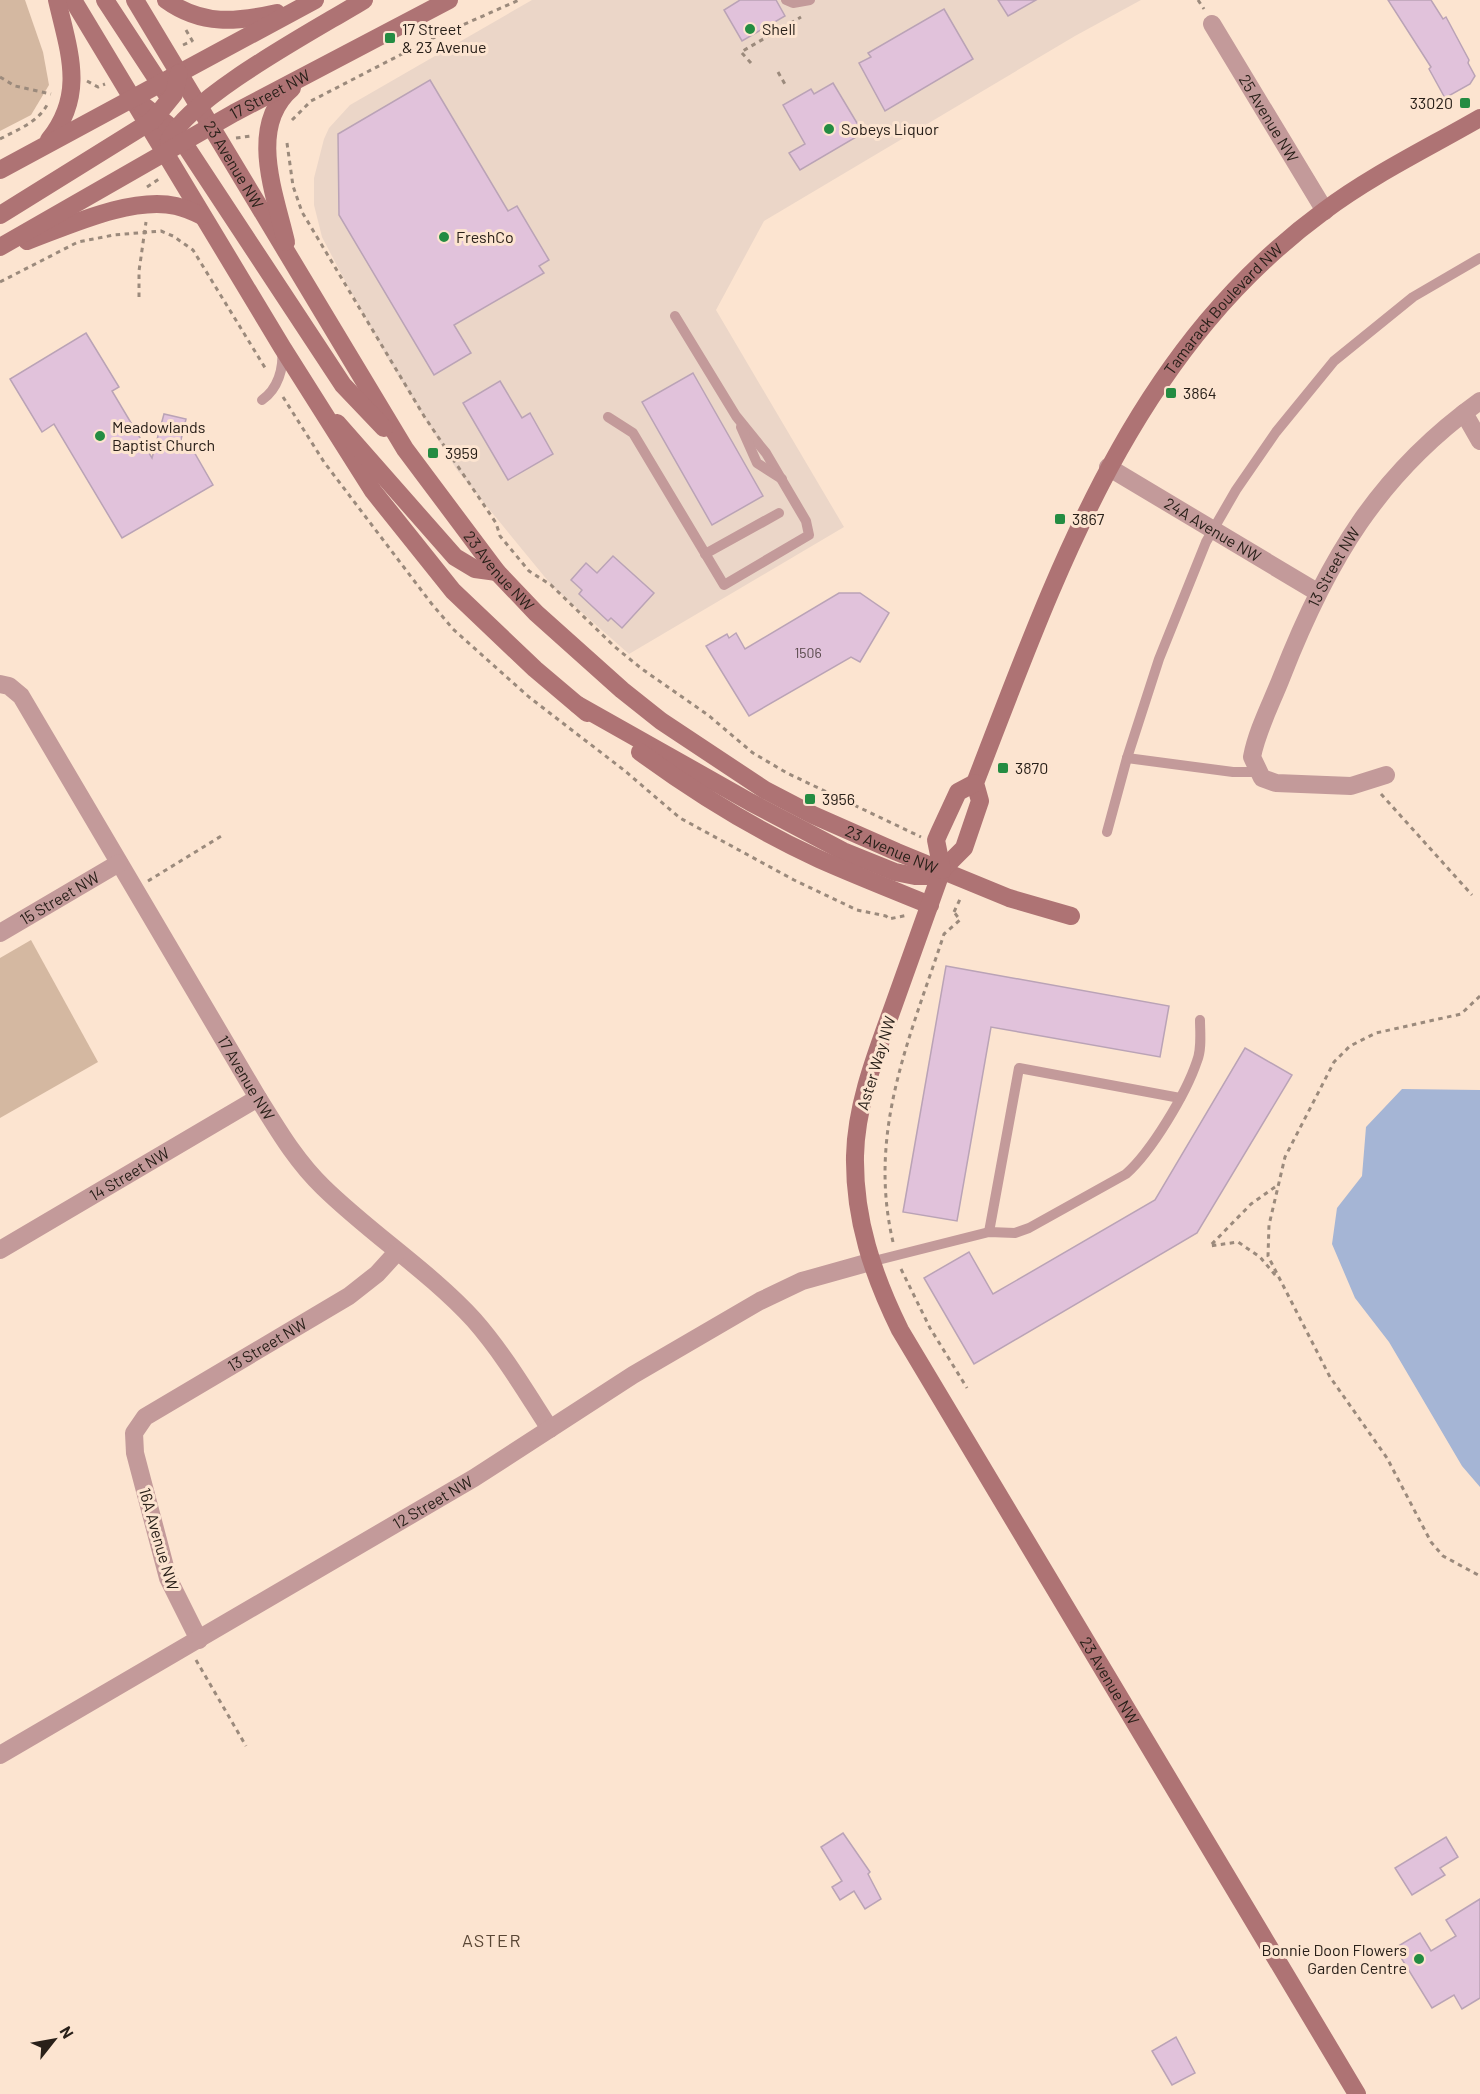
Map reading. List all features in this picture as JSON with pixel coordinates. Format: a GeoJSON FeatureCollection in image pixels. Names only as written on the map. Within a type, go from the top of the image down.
{"type":"FeatureCollection","features":[{"type":"Feature","properties":{"kind":"main road"},"geometry":{"type":"LineString","coordinates":[[44,146],[63,120],[72,96],[71,66],[57,0]]}},
{"type":"Feature","properties":{"kind":"main road"},"geometry":{"type":"LineString","coordinates":[[73,0],[132,98],[153,120],[178,136],[343,385],[405,449]]}},
{"type":"Feature","properties":{"kind":"main road"},"geometry":{"type":"LineString","coordinates":[[105,0],[159,84],[171,98],[193,110]]}},
{"type":"Feature","properties":{"kind":"main road","name":"23 Avenue NW"},"geometry":{"type":"LineString","coordinates":[[135,0],[179,74],[193,110],[210,126],[405,449],[497,572],[536,614],[638,702],[702,749],[765,790],[813,815],[1009,898],[1071,916]]}},
{"type":"Feature","properties":{"kind":"main road"},"geometry":{"type":"LineString","coordinates":[[166,0],[187,13],[216,21],[244,20],[307,4]]}},
{"type":"Feature","properties":{"kind":"main road"},"geometry":{"type":"LineString","coordinates":[[178,136],[193,110],[220,89],[364,0]]}},
{"type":"Feature","properties":{"kind":"main road","name":"17 Street NW"},"geometry":{"type":"LineString","coordinates":[[0,249],[164,153],[178,136],[210,126],[448,0]]}},
{"type":"Feature","properties":{"kind":"main road"},"geometry":{"type":"LineString","coordinates":[[0,170],[307,4]]}},
{"type":"Feature","properties":{"kind":"main road"},"geometry":{"type":"LineString","coordinates":[[0,215],[153,120],[171,98],[179,74]]}},
{"type":"Feature","properties":{"kind":"main road"},"geometry":{"type":"LineString","coordinates":[[291,259],[273,189],[266,135],[269,120],[280,99],[307,75]]}},
{"type":"Feature","properties":{"kind":"main road","name":"Tamarack Boulevard NW"},"geometry":{"type":"LineString","coordinates":[[942,870],[964,848],[981,801],[975,783],[1054,583],[1108,467],[1152,393],[1212,316],[1269,257],[1324,211],[1480,118]]}},
{"type":"Feature","properties":{"kind":"main road"},"geometry":{"type":"LineString","coordinates":[[153,120],[164,153],[373,491],[447,583],[505,642],[579,705],[696,792],[750,824],[818,858],[930,905]]}},
{"type":"Feature","properties":{"kind":"main road"},"geometry":{"type":"LineString","coordinates":[[0,249],[101,215],[145,206],[176,206],[202,216]]}},
{"type":"Feature","properties":{"kind":"main road"},"geometry":{"type":"LineString","coordinates":[[312,395],[372,460],[455,558],[475,569],[497,572]]}},
{"type":"Feature","properties":{"kind":"main road"},"geometry":{"type":"LineString","coordinates":[[579,705],[742,798],[843,851],[887,869],[915,876],[927,876],[942,870]]}},
{"type":"Feature","properties":{"kind":"main road","name":"Tamarack Boulevard NW"},"geometry":{"type":"LineString","coordinates":[[942,870],[936,840],[958,792],[975,783]]}},
{"type":"Feature","properties":{"kind":"main road","name":"Aster Way NW"},"geometry":{"type":"LineString","coordinates":[[870,1262],[861,1224],[855,1181],[859,1120],[884,1031],[942,870]]}},
{"type":"Feature","properties":{"kind":"main road","name":"23 Avenue NW"},"geometry":{"type":"LineString","coordinates":[[870,1262],[900,1330],[1357,2094]]}},
{"type":"Feature","properties":{"kind":"street","name":"25 Avenue NW"},"geometry":{"type":"LineString","coordinates":[[1212,24],[1324,211]]}},
{"type":"Feature","properties":{"kind":"street","name":"13 Street NW"},"geometry":{"type":"LineString","coordinates":[[1257,772],[1252,758],[1254,749],[1317,592],[1337,555],[1373,502],[1416,454],[1480,401]]}},
{"type":"Feature","properties":{"kind":"street"},"geometry":{"type":"LineString","coordinates":[[1464,413],[1480,441]]}},
{"type":"Feature","properties":{"kind":"street","name":"24A Avenue NW"},"geometry":{"type":"LineString","coordinates":[[1108,467],[1317,592]]}},
{"type":"Feature","properties":{"kind":"street","name":"17 Avenue NW"},"geometry":{"type":"LineString","coordinates":[[1,684],[9,686],[21,696],[284,1141],[310,1173],[474,1320],[498,1351],[550,1429]]}},
{"type":"Feature","properties":{"kind":"street"},"geometry":{"type":"LineString","coordinates":[[1257,772],[1262,778],[1276,783],[1351,786],[1378,778]]}},
{"type":"Feature","properties":{"kind":"street","name":"15 Street NW"},"geometry":{"type":"LineString","coordinates":[[0,933],[119,863]]}},
{"type":"Feature","properties":{"kind":"street","name":"14 Street NW"},"geometry":{"type":"LineString","coordinates":[[0,1250],[258,1098]]}},
{"type":"Feature","properties":{"kind":"street","name":"13 Street NW"},"geometry":{"type":"LineString","coordinates":[[134,1433],[145,1417],[350,1296],[377,1274],[397,1252]]}},
{"type":"Feature","properties":{"kind":"street","name":"12 Street NW"},"geometry":{"type":"LineString","coordinates":[[1,1753],[200,1640],[474,1478],[633,1375],[759,1300],[802,1281],[870,1262]]}},
{"type":"Feature","properties":{"kind":"street","name":"16A Avenue NW"},"geometry":{"type":"LineString","coordinates":[[134,1433],[135,1453],[168,1578],[200,1640]]}},
{"type":"Feature","properties":{"kind":"lane"},"geometry":{"type":"LineString","coordinates":[[786,0],[810,6]]}},
{"type":"Feature","properties":{"kind":"lane"},"geometry":{"type":"LineString","coordinates":[[1107,832],[1127,758],[1159,659],[1213,530],[1255,460],[1335,361],[1413,297],[1480,258]]}},
{"type":"Feature","properties":{"kind":"lane"},"geometry":{"type":"LineString","coordinates":[[608,417],[633,433],[724,585],[809,535],[806,521],[766,453],[736,416],[675,316]]}},
{"type":"Feature","properties":{"kind":"lane"},"geometry":{"type":"LineString","coordinates":[[262,399],[272,390],[281,373],[282,347]]}},
{"type":"Feature","properties":{"kind":"lane"},"geometry":{"type":"LineString","coordinates":[[705,554],[779,513]]}},
{"type":"Feature","properties":{"kind":"lane"},"geometry":{"type":"LineString","coordinates":[[1127,758],[1233,772],[1257,772]]}},
{"type":"Feature","properties":{"kind":"lane"},"geometry":{"type":"LineString","coordinates":[[870,1262],[989,1232],[1015,1233],[1029,1228],[1126,1174],[1137,1164],[1180,1098],[1198,1059],[1200,1020]]}},
{"type":"Feature","properties":{"kind":"lane"},"geometry":{"type":"LineString","coordinates":[[989,1232],[1019,1068],[1180,1098]]}},
{"type":"Feature","properties":{"kind":"path"},"geometry":{"type":"LineString","coordinates":[[289,124],[310,101],[439,35],[519,0]]}},
{"type":"Feature","properties":{"kind":"path"},"geometry":{"type":"LineString","coordinates":[[752,63],[741,52],[810,6]]}},
{"type":"Feature","properties":{"kind":"path"},"geometry":{"type":"LineString","coordinates":[[778,72],[786,86]]}},
{"type":"Feature","properties":{"kind":"path"},"geometry":{"type":"LineString","coordinates":[[0,77],[15,86],[51,94],[43,114],[0,139]]}},
{"type":"Feature","properties":{"kind":"path"},"geometry":{"type":"LineString","coordinates":[[81,81],[92,82],[102,93]]}},
{"type":"Feature","properties":{"kind":"path"},"geometry":{"type":"LineString","coordinates":[[98,87],[108,82]]}},
{"type":"Feature","properties":{"kind":"path"},"geometry":{"type":"LineString","coordinates":[[242,127],[247,136]]}},
{"type":"Feature","properties":{"kind":"path"},"geometry":{"type":"LineString","coordinates":[[286,135],[293,186],[302,212],[424,416],[496,523],[500,536],[529,571],[551,585],[615,647],[708,716],[753,753],[787,773],[918,836]]}},
{"type":"Feature","properties":{"kind":"path"},"geometry":{"type":"LineString","coordinates":[[0,282],[78,242],[146,231],[160,231],[185,243],[199,259],[269,375]]}},
{"type":"Feature","properties":{"kind":"path"},"geometry":{"type":"LineString","coordinates":[[139,297],[139,271],[146,234]]}},
{"type":"Feature","properties":{"kind":"path"},"geometry":{"type":"LineString","coordinates":[[279,392],[360,511],[453,629]]}},
{"type":"Feature","properties":{"kind":"path"},"geometry":{"type":"LineString","coordinates":[[1378,778],[1472,895]]}},
{"type":"Feature","properties":{"kind":"path"},"geometry":{"type":"LineString","coordinates":[[147,882],[223,835]]}},
{"type":"Feature","properties":{"kind":"path"},"geometry":{"type":"LineString","coordinates":[[954,912],[960,920],[944,934],[890,1108],[883,1172],[897,1255],[908,1287],[967,1388]]}},
{"type":"Feature","properties":{"kind":"path"},"geometry":{"type":"LineString","coordinates":[[889,920],[895,916]]}},
{"type":"Feature","properties":{"kind":"path"},"geometry":{"type":"LineString","coordinates":[[1480,996],[1461,1014],[1376,1034],[1350,1046],[1334,1062],[1285,1157],[1275,1187],[1269,1225],[1268,1256],[1330,1377],[1367,1426],[1392,1466],[1431,1542],[1443,1556],[1480,1576]]}},
{"type":"Feature","properties":{"kind":"path"},"geometry":{"type":"LineString","coordinates":[[1275,1187],[1251,1204],[1209,1246],[1238,1242],[1260,1257],[1281,1282]]}},
{"type":"Feature","properties":{"kind":"path"},"geometry":{"type":"LineString","coordinates":[[195,1659],[246,1746]]}},
{"type":"Feature","properties":{"kind":"shaded area"},"geometry":{"type":"Polygon","coordinates":[[[0,0],[25,0],[43,52],[49,85],[31,115],[0,131],[0,0]]]}},
{"type":"Feature","properties":{"kind":"shaded area"},"geometry":{"type":"Polygon","coordinates":[[[532,0],[1141,0],[1075,36],[764,221],[716,310],[844,527],[629,654],[553,587],[457,470],[389,361],[344,279],[322,237],[314,205],[314,178],[324,139],[329,128],[350,105],[532,0]]]}},
{"type":"Feature","properties":{"kind":"shaded area"},"geometry":{"type":"Polygon","coordinates":[[[31,940],[98,1062],[0,1118],[0,958],[31,940]]]}},
{"type":"Feature","properties":{"kind":"water"},"geometry":{"type":"Polygon","coordinates":[[[1402,1089],[1480,1090],[1480,1487],[1462,1466],[1389,1342],[1355,1298],[1332,1244],[1337,1208],[1362,1176],[1366,1127],[1402,1089]]]}},
{"type":"Feature","properties":{"kind":"building","name":"Shell"},"geometry":{"type":"Polygon","coordinates":[[[740,0],[776,0],[785,16],[742,41],[724,10],[740,0]]]}},
{"type":"Feature","properties":{"kind":"building"},"geometry":{"type":"Polygon","coordinates":[[[998,0],[1036,0],[1008,16],[998,0]]]}},
{"type":"Feature","properties":{"kind":"building"},"geometry":{"type":"Polygon","coordinates":[[[1388,0],[1431,0],[1443,19],[1446,17],[1469,60],[1468,63],[1475,76],[1470,84],[1445,98],[1429,69],[1431,67],[1388,0]]]}},
{"type":"Feature","properties":{"kind":"building"},"geometry":{"type":"Polygon","coordinates":[[[944,9],[973,59],[885,111],[859,63],[871,57],[868,53],[944,9]]]}},
{"type":"Feature","properties":{"kind":"building","name":"FreshCo"},"geometry":{"type":"Polygon","coordinates":[[[430,80],[508,211],[517,206],[549,260],[539,266],[544,273],[454,325],[471,353],[434,375],[339,215],[338,134],[430,80]]]}},
{"type":"Feature","properties":{"kind":"building","name":"Sobeys Liquor"},"geometry":{"type":"Polygon","coordinates":[[[833,83],[863,133],[800,170],[789,153],[805,144],[783,105],[811,89],[814,94],[833,83]]]}},
{"type":"Feature","properties":{"kind":"building","name":"Meadowlands Baptist Church"},"geometry":{"type":"Polygon","coordinates":[[[86,333],[119,387],[112,391],[152,458],[164,414],[186,419],[179,448],[194,452],[213,485],[122,538],[54,424],[42,432],[10,379],[86,333]]]}},
{"type":"Feature","properties":{"kind":"building"},"geometry":{"type":"Polygon","coordinates":[[[693,373],[763,496],[712,525],[642,402],[693,373]]]}},
{"type":"Feature","properties":{"kind":"building"},"geometry":{"type":"Polygon","coordinates":[[[500,381],[522,418],[530,413],[553,454],[508,480],[463,403],[500,381]]]}},
{"type":"Feature","properties":{"kind":"building"},"geometry":{"type":"Polygon","coordinates":[[[613,556],[654,593],[622,628],[611,618],[608,621],[579,594],[582,590],[571,580],[586,563],[597,573],[613,556]]]}},
{"type":"Feature","properties":{"kind":"building"},"geometry":{"type":"Polygon","coordinates":[[[839,593],[860,593],[889,613],[860,662],[851,657],[749,716],[706,646],[727,634],[729,638],[736,633],[745,649],[839,593]]]}},
{"type":"Feature","properties":{"kind":"building"},"geometry":{"type":"Polygon","coordinates":[[[946,966],[1169,1006],[1160,1057],[991,1027],[957,1221],[903,1212],[946,966]]]}},
{"type":"Feature","properties":{"kind":"building"},"geometry":{"type":"Polygon","coordinates":[[[1245,1048],[1292,1075],[1197,1233],[974,1364],[924,1278],[969,1252],[993,1294],[1155,1200],[1245,1048]]]}},
{"type":"Feature","properties":{"kind":"building"},"geometry":{"type":"Polygon","coordinates":[[[843,1833],[870,1872],[868,1874],[881,1899],[865,1909],[854,1891],[840,1900],[832,1887],[842,1881],[821,1847],[843,1833]]]}},
{"type":"Feature","properties":{"kind":"building"},"geometry":{"type":"Polygon","coordinates":[[[1446,1837],[1458,1857],[1440,1868],[1445,1875],[1412,1895],[1395,1868],[1446,1837]]]}},
{"type":"Feature","properties":{"kind":"building","name":"Bonnie Doon Flowers Garden Centre"},"geometry":{"type":"Polygon","coordinates":[[[1480,1899],[1480,1998],[1462,2009],[1454,1995],[1432,2008],[1395,1948],[1420,1933],[1431,1951],[1456,1936],[1446,1920],[1480,1899]]]}},
{"type":"Feature","properties":{"kind":"building"},"geometry":{"type":"Polygon","coordinates":[[[1176,2037],[1195,2073],[1172,2085],[1152,2051],[1176,2037]]]}},
{"type":"Feature","properties":{"kind":"place","name":"Shell"},"geometry":{"type":"Point","coordinates":[750,29]}},
{"type":"Feature","properties":{"kind":"place","name":"17 Street & 23 Avenue"},"geometry":{"type":"Point","coordinates":[390,38]}},
{"type":"Feature","properties":{"kind":"place","name":"33020"},"geometry":{"type":"Point","coordinates":[1465,103]}},
{"type":"Feature","properties":{"kind":"place","name":"Sobeys Liquor"},"geometry":{"type":"Point","coordinates":[829,129]}},
{"type":"Feature","properties":{"kind":"place","name":"FreshCo"},"geometry":{"type":"Point","coordinates":[444,237]}},
{"type":"Feature","properties":{"kind":"place","name":"3864"},"geometry":{"type":"Point","coordinates":[1171,393]}},
{"type":"Feature","properties":{"kind":"place","name":"Meadowlands Baptist Church"},"geometry":{"type":"Point","coordinates":[100,436]}},
{"type":"Feature","properties":{"kind":"place","name":"3959"},"geometry":{"type":"Point","coordinates":[433,453]}},
{"type":"Feature","properties":{"kind":"place","name":"3867"},"geometry":{"type":"Point","coordinates":[1060,519]}},
{"type":"Feature","properties":{"kind":"place","name":"3870"},"geometry":{"type":"Point","coordinates":[1003,768]}},
{"type":"Feature","properties":{"kind":"place","name":"3956"},"geometry":{"type":"Point","coordinates":[810,799]}},
{"type":"Feature","properties":{"kind":"place","name":"Bonnie Doon Flowers Garden Centre"},"geometry":{"type":"Point","coordinates":[1419,1959]}},
{"type":"Feature","properties":{"kind":"district","name":"ASTER"},"geometry":{"type":"Point","coordinates":[492,1941]}}]}
